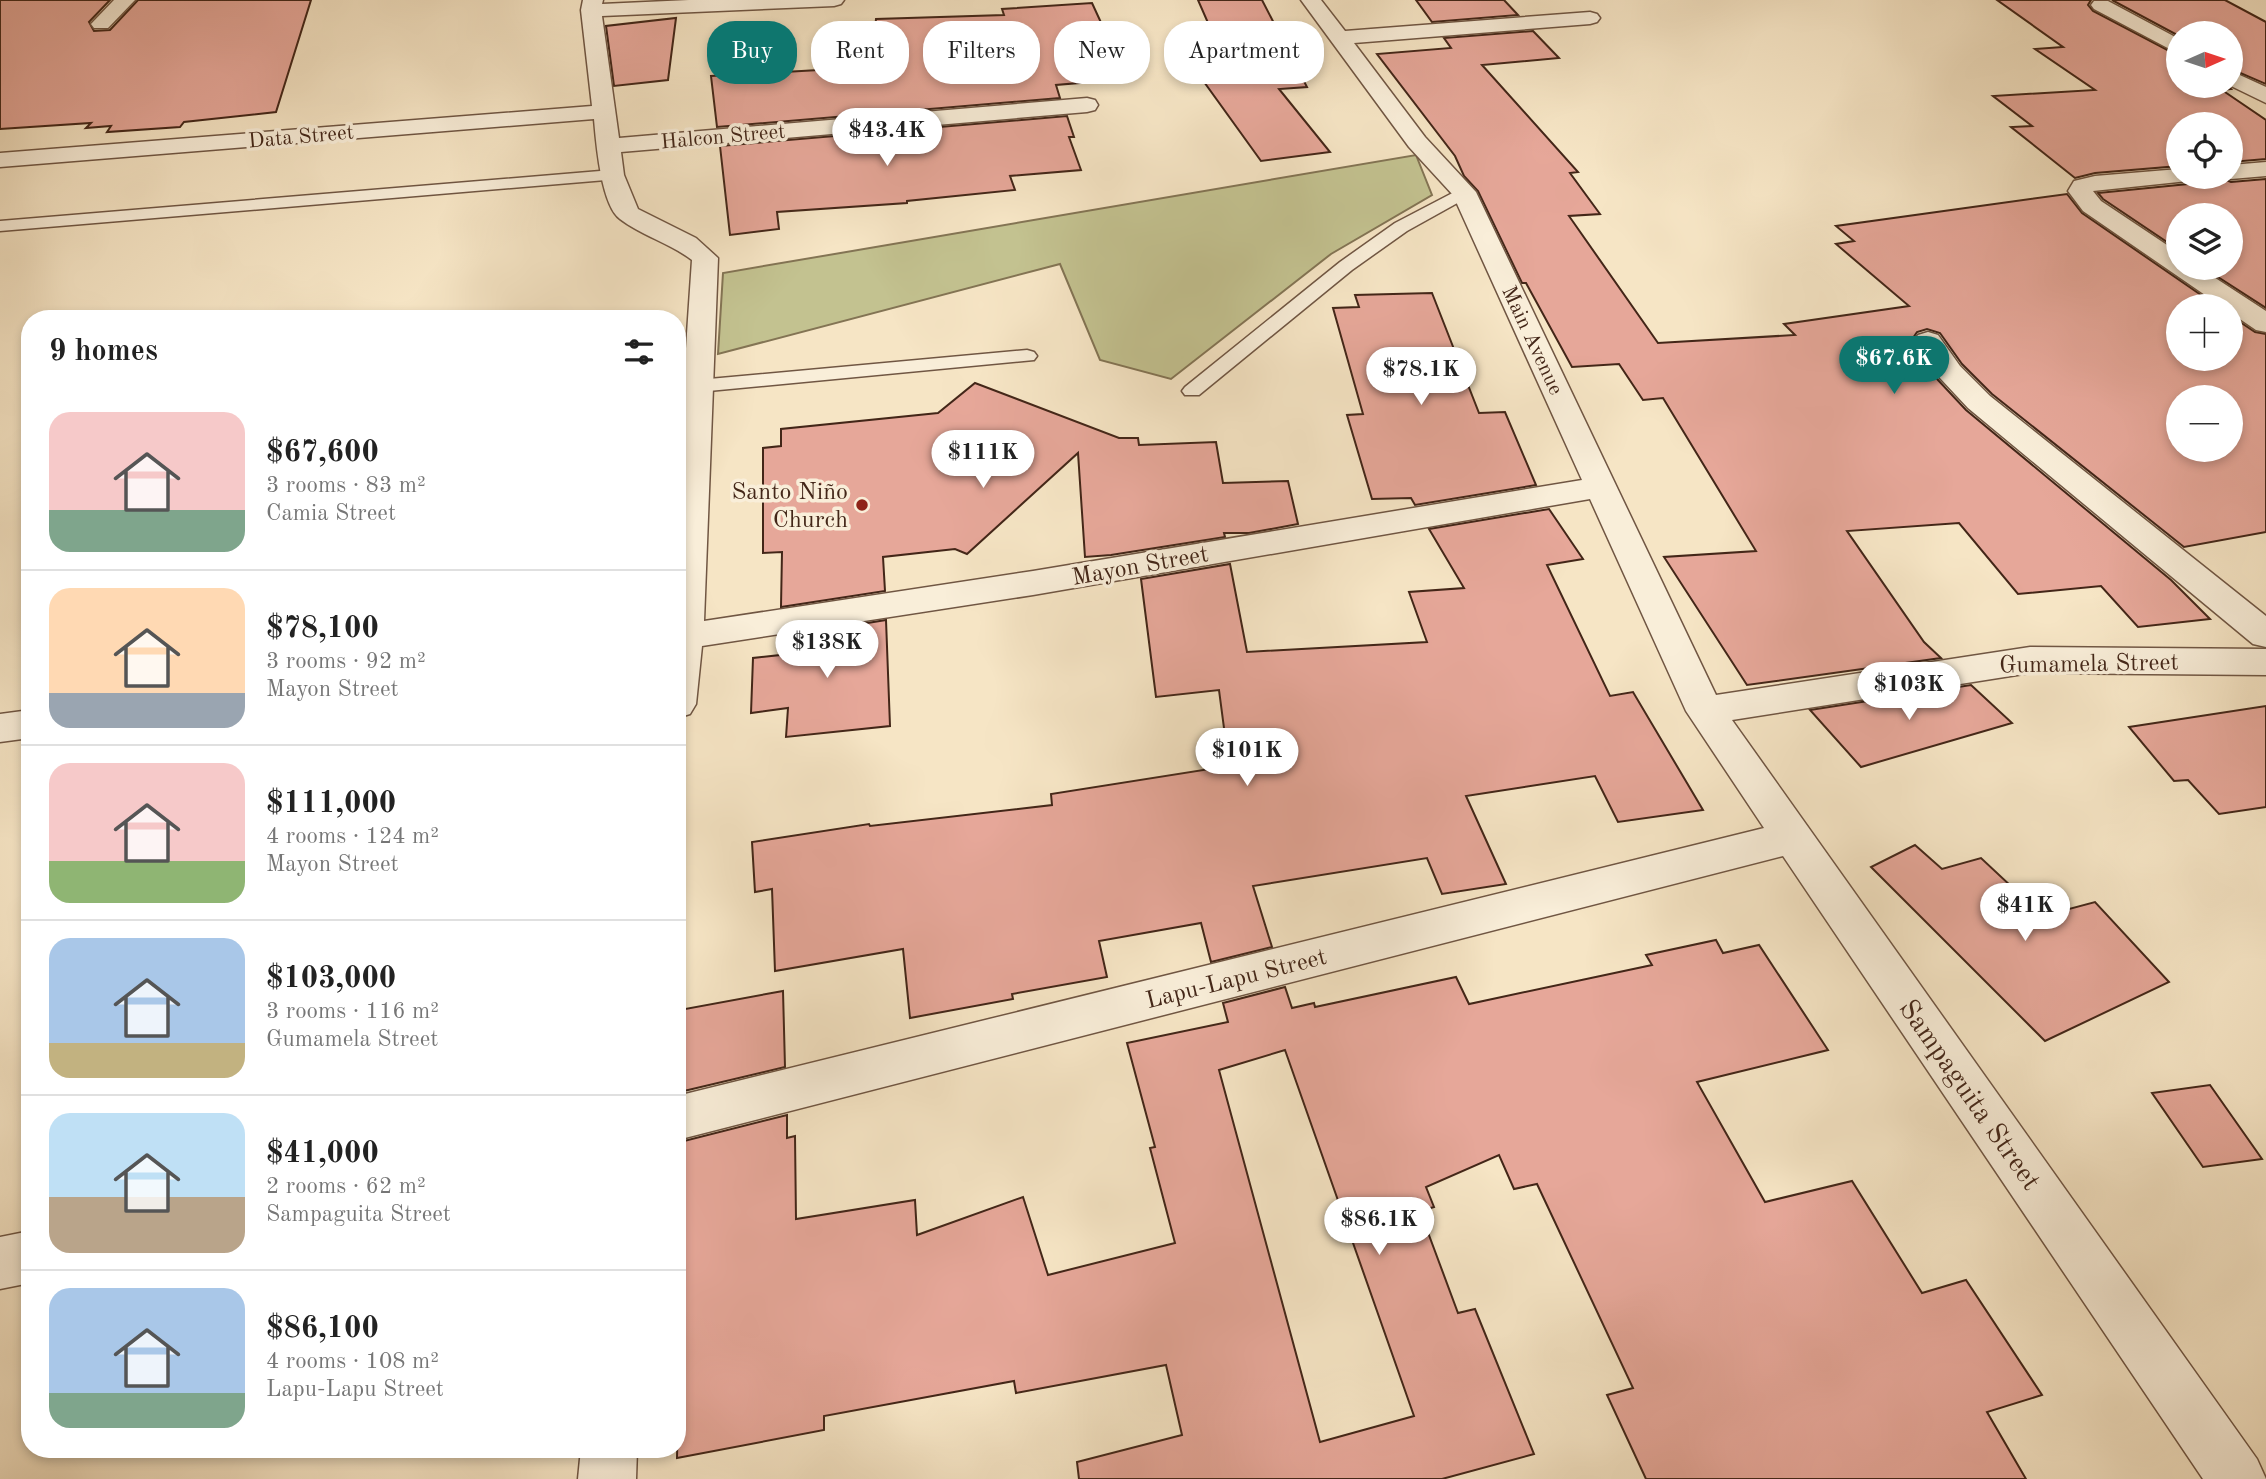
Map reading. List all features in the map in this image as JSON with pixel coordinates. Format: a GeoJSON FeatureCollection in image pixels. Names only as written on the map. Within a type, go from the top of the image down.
{"type":"FeatureCollection","features":[{"type":"Feature","properties":{"kind":"street"},"geometry":{"type":"LineString","coordinates":[[102,24],[125,0]]}},
{"type":"Feature","properties":{"kind":"street"},"geometry":{"type":"LineString","coordinates":[[686,563],[705,258],[687,244],[627,213],[612,175],[602,112],[592,5],[834,0]]}},
{"type":"Feature","properties":{"kind":"street","name":"Main Avenue"},"geometry":{"type":"LineString","coordinates":[[1311,0],[1418,142],[1464,192],[1705,711]]}},
{"type":"Feature","properties":{"kind":"street"},"geometry":{"type":"LineString","coordinates":[[2101,5],[2166,41]]}},
{"type":"Feature","properties":{"kind":"street"},"geometry":{"type":"LineString","coordinates":[[1339,38],[1590,19]]}},
{"type":"Feature","properties":{"kind":"street"},"geometry":{"type":"LineString","coordinates":[[2244,84],[2266,96]]}},
{"type":"Feature","properties":{"kind":"street","name":"Halcon Street"},"geometry":{"type":"LineString","coordinates":[[609,146],[1087,105]]}},
{"type":"Feature","properties":{"kind":"street","name":"Data Street"},"geometry":{"type":"LineString","coordinates":[[0,160],[602,112]]}},
{"type":"Feature","properties":{"kind":"street"},"geometry":{"type":"LineString","coordinates":[[2243,171],[2266,169]]}},
{"type":"Feature","properties":{"kind":"street"},"geometry":{"type":"LineString","coordinates":[[2166,177],[2095,183],[2083,186],[2080,191],[2092,206],[2166,256]]}},
{"type":"Feature","properties":{"kind":"street"},"geometry":{"type":"LineString","coordinates":[[2202,280],[2266,324]]}},
{"type":"Feature","properties":{"kind":"street"},"geometry":{"type":"LineString","coordinates":[[1928,341],[1950,372],[1979,402],[2266,635]]}},
{"type":"Feature","properties":{"kind":"street","name":"Mayon Street"},"geometry":{"type":"LineString","coordinates":[[686,636],[1033,583],[1601,487]]}},
{"type":"Feature","properties":{"kind":"street","name":"Gumamela Street"},"geometry":{"type":"LineString","coordinates":[[1705,711],[2030,660],[2266,662]]}},
{"type":"Feature","properties":{"kind":"street","name":"Sampaguita Street"},"geometry":{"type":"LineString","coordinates":[[1705,711],[2237,1479]]}},
{"type":"Feature","properties":{"kind":"street"},"geometry":{"type":"LineString","coordinates":[[0,728],[21,725]]}},
{"type":"Feature","properties":{"kind":"street","name":"Lapu-Lapu Street"},"geometry":{"type":"LineString","coordinates":[[686,1116],[1794,837]]}},
{"type":"Feature","properties":{"kind":"street"},"geometry":{"type":"LineString","coordinates":[[0,1263],[21,1259]]}},
{"type":"Feature","properties":{"kind":"street"},"geometry":{"type":"LineString","coordinates":[[607,1479],[608,1458]]}},
{"type":"Feature","properties":{"kind":"lane"},"geometry":{"type":"LineString","coordinates":[[0,226],[612,175]]}},
{"type":"Feature","properties":{"kind":"lane"},"geometry":{"type":"LineString","coordinates":[[1192,391],[1346,267],[1401,228],[1464,192]]}},
{"type":"Feature","properties":{"kind":"lane"},"geometry":{"type":"LineString","coordinates":[[698,386],[1027,356]]}},
{"type":"Feature","properties":{"kind":"shaded area"},"geometry":{"type":"Polygon","coordinates":[[[1416,155],[1432,195],[1331,254],[1171,379],[1100,360],[1060,264],[718,354],[723,273],[1416,155]]]}},
{"type":"Feature","properties":{"kind":"building"},"geometry":{"type":"Polygon","coordinates":[[[0,0],[110,0],[89,22],[94,31],[110,30],[138,0],[311,0],[276,112],[184,122],[180,127],[107,132],[111,126],[86,128],[91,123],[0,129],[0,0]]]}},
{"type":"Feature","properties":{"kind":"building"},"geometry":{"type":"Polygon","coordinates":[[[1198,0],[1262,0],[1273,21],[1207,21],[1198,0]]]}},
{"type":"Feature","properties":{"kind":"building"},"geometry":{"type":"Polygon","coordinates":[[[1416,0],[1504,0],[1518,15],[1432,22],[1416,0]]]}},
{"type":"Feature","properties":{"kind":"building"},"geometry":{"type":"Polygon","coordinates":[[[1997,0],[2091,0],[2088,5],[2093,11],[2166,49],[2166,98],[2234,98],[2266,120],[2266,159],[2243,161],[2243,112],[2166,112],[2166,167],[2095,173],[2075,178],[2011,127],[2032,126],[1993,96],[2095,90],[2035,49],[2063,47],[1997,0]]]}},
{"type":"Feature","properties":{"kind":"building"},"geometry":{"type":"Polygon","coordinates":[[[2112,0],[2225,0],[2266,22],[2266,84],[2244,75],[2244,21],[2166,21],[2166,29],[2112,0]]]}},
{"type":"Feature","properties":{"kind":"building"},"geometry":{"type":"Polygon","coordinates":[[[1092,3],[1100,21],[1054,21],[1054,84],[1068,84],[1056,85],[1060,98],[717,127],[712,84],[797,84],[797,71],[811,70],[811,84],[909,84],[909,21],[876,19],[1004,15],[1002,9],[1092,3]]]}},
{"type":"Feature","properties":{"kind":"building"},"geometry":{"type":"Polygon","coordinates":[[[676,18],[668,80],[614,86],[606,26],[676,18]]]}},
{"type":"Feature","properties":{"kind":"building"},"geometry":{"type":"Polygon","coordinates":[[[1533,31],[1559,58],[1482,65],[1578,172],[1570,173],[1600,214],[1569,216],[1658,343],[1795,335],[1784,324],[1909,306],[1836,244],[1854,241],[1836,226],[2067,194],[2082,213],[2166,271],[2166,280],[2179,280],[2200,294],[2166,294],[2166,371],[2243,371],[2243,324],[2255,332],[2266,334],[2266,532],[2184,547],[1992,394],[1962,364],[1940,333],[1927,329],[1917,332],[1911,341],[1938,380],[1966,410],[2171,580],[2210,619],[2138,627],[2101,586],[2018,594],[1959,523],[1847,531],[1924,642],[1941,658],[1747,685],[1664,557],[1756,551],[1663,398],[1643,400],[1619,364],[1572,367],[1526,283],[1522,283],[1478,191],[1464,176],[1455,156],[1377,54],[1451,48],[1444,38],[1533,31]]]}},
{"type":"Feature","properties":{"kind":"building"},"geometry":{"type":"Polygon","coordinates":[[[1206,84],[1305,84],[1307,87],[1279,89],[1330,152],[1261,161],[1206,84]]]}},
{"type":"Feature","properties":{"kind":"building"},"geometry":{"type":"Polygon","coordinates":[[[1067,116],[1074,137],[1069,137],[1081,170],[1010,176],[1015,190],[907,203],[777,212],[779,229],[730,235],[720,146],[1067,116]]]}},
{"type":"Feature","properties":{"kind":"building"},"geometry":{"type":"Polygon","coordinates":[[[2266,179],[2266,308],[2223,280],[2243,280],[2243,203],[2166,203],[2166,241],[2098,193],[2166,186],[2166,189],[2243,189],[2243,181],[2266,179]]]}},
{"type":"Feature","properties":{"kind":"building"},"geometry":{"type":"Polygon","coordinates":[[[1432,293],[1479,413],[1505,412],[1536,485],[1415,505],[1411,498],[1372,499],[1347,415],[1363,414],[1333,308],[1359,307],[1355,295],[1432,293]]]}},
{"type":"Feature","properties":{"kind":"building"},"geometry":{"type":"Polygon","coordinates":[[[975,383],[1119,438],[1138,438],[1139,445],[1216,442],[1223,483],[1288,481],[1298,524],[1249,533],[1224,533],[1225,537],[1085,557],[1078,453],[967,554],[955,549],[883,557],[885,591],[781,607],[782,552],[763,553],[763,448],[781,446],[781,429],[938,413],[975,383]]]}},
{"type":"Feature","properties":{"kind":"building"},"geometry":{"type":"Polygon","coordinates":[[[1549,509],[1583,559],[1547,565],[1610,696],[1633,692],[1703,810],[1618,822],[1595,776],[1466,796],[1506,884],[1442,894],[1427,858],[1253,886],[1272,947],[1211,962],[1201,923],[1099,941],[1107,977],[1012,994],[1013,999],[910,1018],[903,949],[775,971],[772,889],[755,892],[752,842],[869,824],[1052,805],[1051,794],[1229,766],[1219,690],[1156,697],[1141,579],[1230,564],[1247,652],[1427,642],[1409,592],[1464,588],[1429,529],[1549,509]]]}},
{"type":"Feature","properties":{"kind":"building"},"geometry":{"type":"Polygon","coordinates":[[[886,620],[890,726],[786,737],[788,708],[751,713],[753,658],[780,655],[781,637],[886,620]]]}},
{"type":"Feature","properties":{"kind":"building"},"geometry":{"type":"Polygon","coordinates":[[[1971,685],[2012,723],[1861,767],[1810,710],[1971,685]]]}},
{"type":"Feature","properties":{"kind":"building"},"geometry":{"type":"Polygon","coordinates":[[[2266,706],[2266,807],[2219,814],[2188,780],[2174,781],[2129,727],[2266,706]]]}},
{"type":"Feature","properties":{"kind":"building"},"geometry":{"type":"Polygon","coordinates":[[[1915,845],[1942,869],[1981,858],[2043,916],[2095,902],[2169,982],[2045,1041],[1871,867],[1915,845]]]}},
{"type":"Feature","properties":{"kind":"building"},"geometry":{"type":"Polygon","coordinates":[[[1716,940],[1723,953],[1759,945],[1828,1050],[1697,1082],[1765,1202],[1852,1181],[1922,1293],[1966,1280],[2042,1395],[1987,1412],[2026,1479],[1646,1479],[1607,1395],[1633,1388],[1537,1184],[1514,1189],[1499,1155],[1426,1187],[1434,1207],[1420,1211],[1458,1313],[1475,1309],[1534,1454],[1442,1479],[1079,1479],[1077,1462],[1182,1435],[1166,1365],[1016,1393],[1014,1381],[824,1416],[824,1430],[686,1456],[686,1140],[787,1115],[787,1138],[795,1136],[796,1219],[915,1200],[917,1235],[1023,1197],[1048,1275],[1175,1243],[1150,1148],[1155,1147],[1127,1043],[1228,1022],[1223,1003],[1285,987],[1292,1008],[1314,1003],[1315,1007],[1456,977],[1469,1004],[1652,965],[1646,955],[1716,940]],[[1285,1050],[1219,1070],[1320,1442],[1414,1416],[1285,1050]]]}},
{"type":"Feature","properties":{"kind":"building"},"geometry":{"type":"Polygon","coordinates":[[[783,991],[785,1067],[686,1091],[686,1009],[783,991]]]}},
{"type":"Feature","properties":{"kind":"building"},"geometry":{"type":"Polygon","coordinates":[[[2210,1085],[2262,1159],[2203,1167],[2152,1093],[2210,1085]]]}},
{"type":"Feature","properties":{"kind":"place","name":"Santo Niño Church"},"geometry":{"type":"Point","coordinates":[862,505]}}]}
